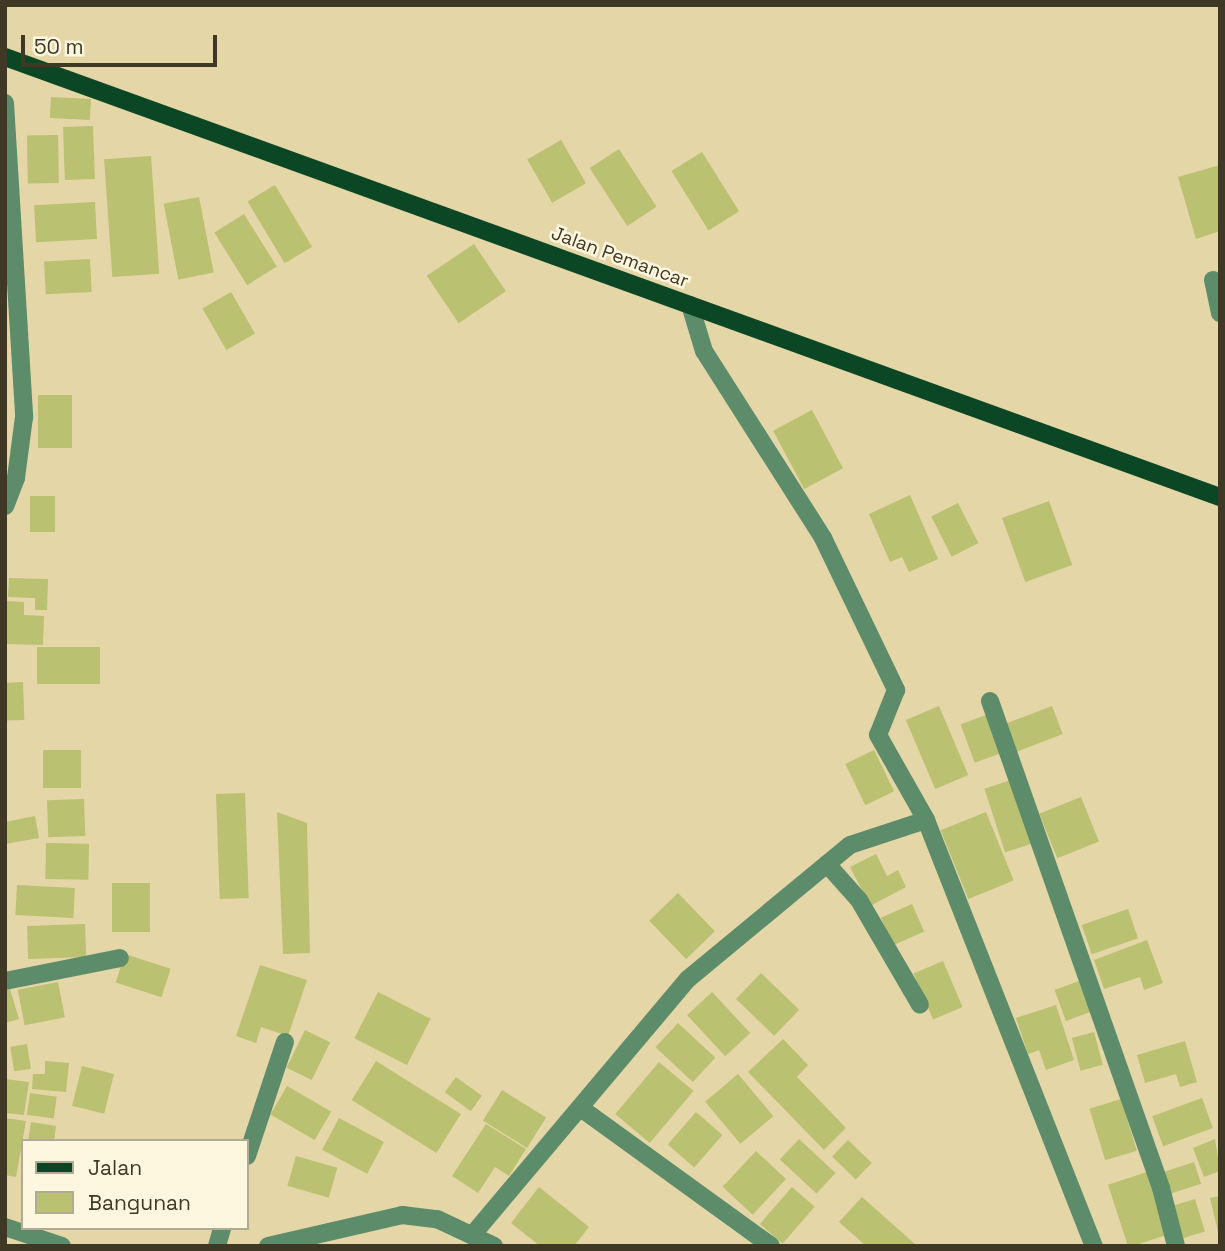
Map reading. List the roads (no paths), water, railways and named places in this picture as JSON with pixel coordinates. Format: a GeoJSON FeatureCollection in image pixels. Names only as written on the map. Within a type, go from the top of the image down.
{"type":"FeatureCollection","features":[{"type":"Feature","properties":{"kind":"main road","name":"Jalan Pemancar"},"geometry":{"type":"LineString","coordinates":[[5,57],[1220,497]]}},
{"type":"Feature","properties":{"kind":"street"},"geometry":{"type":"LineString","coordinates":[[5,103],[24,417],[16,478],[5,506]]}},
{"type":"Feature","properties":{"kind":"street"},"geometry":{"type":"LineString","coordinates":[[1213,280],[1220,313]]}},
{"type":"Feature","properties":{"kind":"street"},"geometry":{"type":"LineString","coordinates":[[690,305],[705,351],[823,538],[896,690],[878,735],[926,820],[1094,1246]]}},
{"type":"Feature","properties":{"kind":"street"},"geometry":{"type":"LineString","coordinates":[[990,701],[1161,1188],[1176,1246]]}},
{"type":"Feature","properties":{"kind":"street"},"geometry":{"type":"LineString","coordinates":[[474,1233],[582,1110],[663,1004],[850,845],[926,820]]}},
{"type":"Feature","properties":{"kind":"street"},"geometry":{"type":"LineString","coordinates":[[827,864],[859,900],[920,1005]]}},
{"type":"Feature","properties":{"kind":"street"},"geometry":{"type":"LineString","coordinates":[[5,981],[120,958]]}},
{"type":"Feature","properties":{"kind":"street"},"geometry":{"type":"LineString","coordinates":[[248,1153],[285,1042]]}},
{"type":"Feature","properties":{"kind":"street"},"geometry":{"type":"LineString","coordinates":[[582,1110],[771,1246]]}},
{"type":"Feature","properties":{"kind":"street"},"geometry":{"type":"LineString","coordinates":[[268,1246],[402,1215],[474,1233],[494,1246]]}},
{"type":"Feature","properties":{"kind":"street"},"geometry":{"type":"LineString","coordinates":[[5,1227],[62,1246]]}}]}
